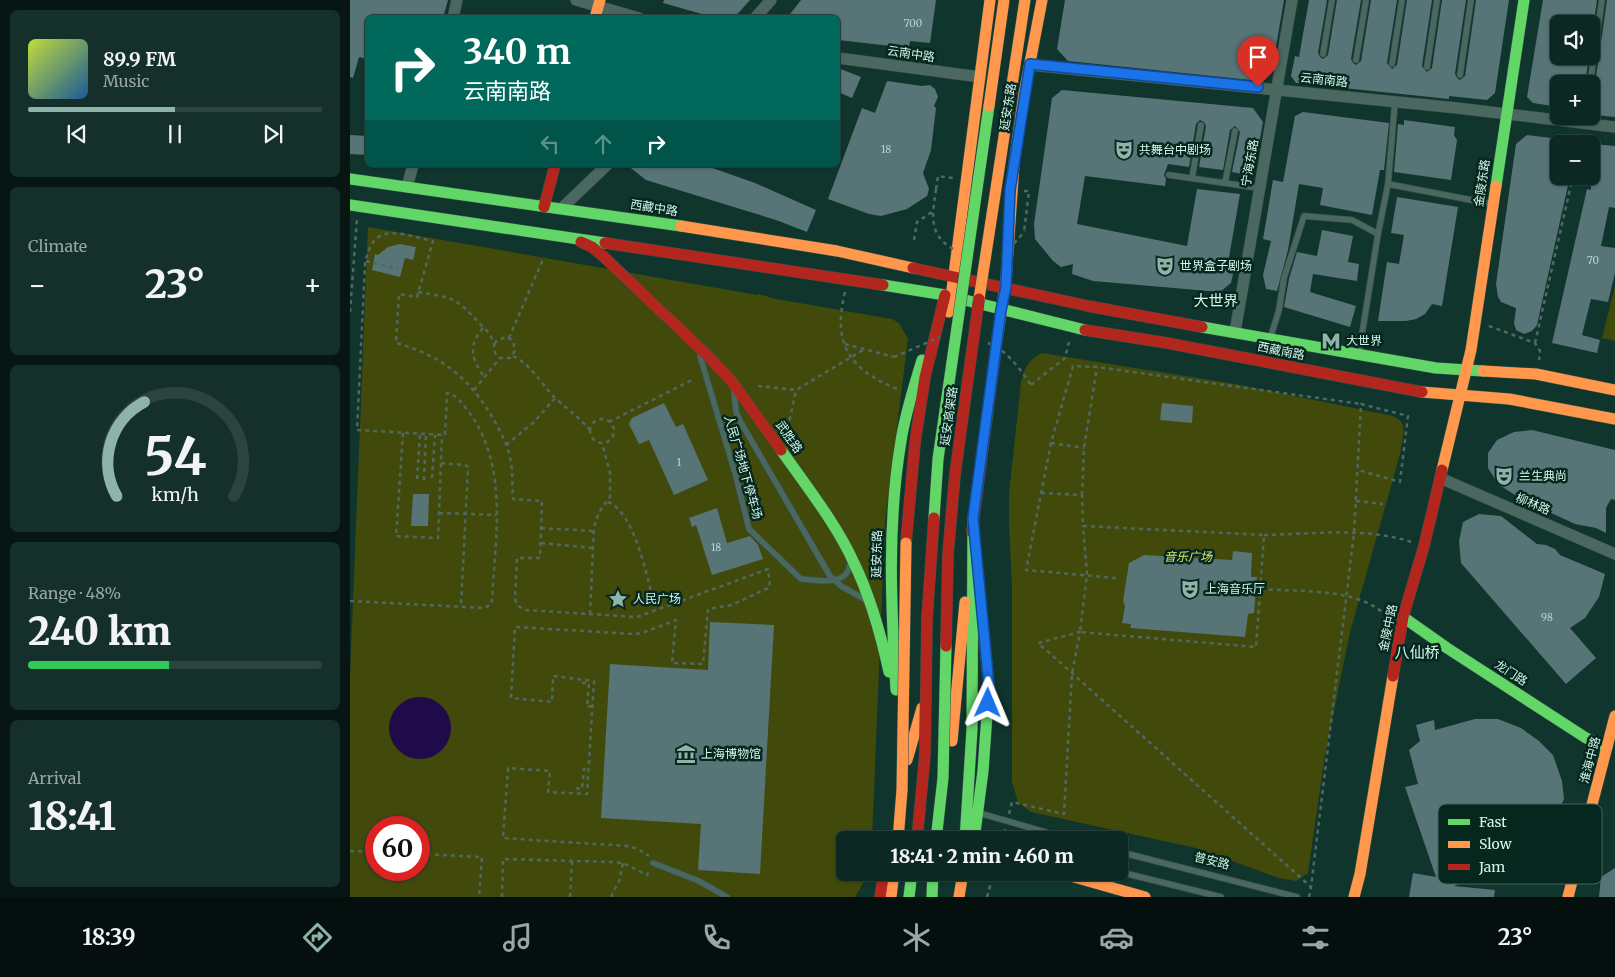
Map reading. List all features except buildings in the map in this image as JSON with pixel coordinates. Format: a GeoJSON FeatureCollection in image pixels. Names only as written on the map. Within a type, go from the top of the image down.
{"type":"FeatureCollection","features":[{"type":"Feature","properties":{"kind":"main road","name":"延安东路"},"geometry":{"type":"LineString","coordinates":[[891,831],[894,806],[897,709],[891,622],[890,547],[895,487],[910,394],[947,296],[952,276],[967,180],[990,0]]}},
{"type":"Feature","properties":{"kind":"main road","name":"延安高架路"},"geometry":{"type":"LineString","coordinates":[[918,831],[925,754],[927,619],[938,459],[1004,0]]}},
{"type":"Feature","properties":{"kind":"main road","name":"延安高架路"},"geometry":{"type":"LineString","coordinates":[[938,831],[943,778],[947,581],[955,474],[987,238],[1025,0]]}},
{"type":"Feature","properties":{"kind":"main road"},"geometry":{"type":"LineString","coordinates":[[979,389],[1035,0]]}},
{"type":"Feature","properties":{"kind":"main road","name":"延安东路"},"geometry":{"type":"LineString","coordinates":[[939,831],[949,773],[973,518],[1001,310],[1006,287],[1010,190],[1042,0]]}},
{"type":"Feature","properties":{"kind":"main road","name":"金陵东路"},"geometry":{"type":"LineString","coordinates":[[1467,369],[1476,321],[1524,0]]}},
{"type":"Feature","properties":{"kind":"main road"},"geometry":{"type":"LineString","coordinates":[[544,207],[554,167]]}},
{"type":"Feature","properties":{"kind":"main road","name":"西藏中路"},"geometry":{"type":"LineString","coordinates":[[350,179],[562,208],[837,251],[1006,287]]}},
{"type":"Feature","properties":{"kind":"main road"},"geometry":{"type":"LineString","coordinates":[[354,206],[849,279],[947,296],[926,377],[916,442],[906,543],[902,790],[899,831]]}},
{"type":"Feature","properties":{"kind":"main road","name":"武胜路"},"geometry":{"type":"LineString","coordinates":[[573,238],[592,247],[604,257],[733,383],[793,468],[854,562],[873,607],[879,627],[897,709]]}},
{"type":"Feature","properties":{"kind":"main road","name":"西藏南路"},"geometry":{"type":"LineString","coordinates":[[1006,287],[1088,306],[1359,355],[1436,368],[1536,374],[1615,390]]}},
{"type":"Feature","properties":{"kind":"main road","name":"延安东路"},"geometry":{"type":"LineString","coordinates":[[912,831],[918,785],[922,708],[922,605],[928,507],[948,338],[947,296]]}},
{"type":"Feature","properties":{"kind":"main road","name":"西藏南路"},"geometry":{"type":"LineString","coordinates":[[947,296],[1072,328],[1176,345],[1428,392],[1509,399],[1615,419]]}},
{"type":"Feature","properties":{"kind":"main road","name":"金陵中路"},"geometry":{"type":"LineString","coordinates":[[1354,897],[1360,874],[1403,617],[1424,546],[1467,369]]}},
{"type":"Feature","properties":{"kind":"main road"},"geometry":{"type":"LineString","coordinates":[[956,748],[958,587],[966,481]]}},
{"type":"Feature","properties":{"kind":"main road","name":"延安东路"},"geometry":{"type":"LineString","coordinates":[[973,518],[989,686],[983,771],[975,831]]}},
{"type":"Feature","properties":{"kind":"main road"},"geometry":{"type":"LineString","coordinates":[[966,831],[972,729],[973,518]]}},
{"type":"Feature","properties":{"kind":"main road","name":"龙门路"},"geometry":{"type":"LineString","coordinates":[[1403,617],[1447,648],[1578,733],[1607,747]]}},
{"type":"Feature","properties":{"kind":"main road"},"geometry":{"type":"LineString","coordinates":[[894,806],[922,708]]}},
{"type":"Feature","properties":{"kind":"main road","name":"淮海中路"},"geometry":{"type":"LineString","coordinates":[[1592,804],[1615,716]]}},
{"type":"Feature","properties":{"kind":"main road"},"geometry":{"type":"LineString","coordinates":[[947,831],[955,766]]}},
{"type":"Feature","properties":{"kind":"main road"},"geometry":{"type":"LineString","coordinates":[[880,897],[883,881]]}},
{"type":"Feature","properties":{"kind":"main road"},"geometry":{"type":"LineString","coordinates":[[891,897],[893,881]]}},
{"type":"Feature","properties":{"kind":"main road"},"geometry":{"type":"LineString","coordinates":[[902,897],[905,881]]}},
{"type":"Feature","properties":{"kind":"main road"},"geometry":{"type":"LineString","coordinates":[[909,897],[911,881]]}},
{"type":"Feature","properties":{"kind":"main road"},"geometry":{"type":"LineString","coordinates":[[932,896],[933,881]]}},
{"type":"Feature","properties":{"kind":"main road"},"geometry":{"type":"LineString","coordinates":[[932,896],[936,881]]}},
{"type":"Feature","properties":{"kind":"main road"},"geometry":{"type":"LineString","coordinates":[[959,897],[962,881]]}},
{"type":"Feature","properties":{"kind":"main road"},"geometry":{"type":"LineString","coordinates":[[966,897],[969,881]]}},
{"type":"Feature","properties":{"kind":"main road"},"geometry":{"type":"LineString","coordinates":[[1088,881],[1146,897]]}},
{"type":"Feature","properties":{"kind":"main road","name":"淮海中路"},"geometry":{"type":"LineString","coordinates":[[1568,897],[1571,884]]}},
{"type":"Feature","properties":{"kind":"street"},"geometry":{"type":"LineString","coordinates":[[454,15],[457,0]]}},
{"type":"Feature","properties":{"kind":"street"},"geometry":{"type":"LineString","coordinates":[[576,0],[599,3],[631,15]]}},
{"type":"Feature","properties":{"kind":"street"},"geometry":{"type":"LineString","coordinates":[[758,15],[771,0]]}},
{"type":"Feature","properties":{"kind":"street","name":"宁海东路"},"geometry":{"type":"LineString","coordinates":[[1235,332],[1292,0]]}},
{"type":"Feature","properties":{"kind":"street","name":"云南中路"},"geometry":{"type":"LineString","coordinates":[[840,58],[980,77]]}},
{"type":"Feature","properties":{"kind":"street","name":"云南南路"},"geometry":{"type":"LineString","coordinates":[[1030,64],[1550,117]]}},
{"type":"Feature","properties":{"kind":"street","name":"云南南路"},"geometry":{"type":"LineString","coordinates":[[1600,124],[1615,127]]}},
{"type":"Feature","properties":{"kind":"street"},"geometry":{"type":"LineString","coordinates":[[407,187],[412,167]]}},
{"type":"Feature","properties":{"kind":"street"},"geometry":{"type":"LineString","coordinates":[[562,208],[605,167]]}},
{"type":"Feature","properties":{"kind":"street","name":"柳林路"},"geometry":{"type":"LineString","coordinates":[[1440,478],[1615,554]]}},
{"type":"Feature","properties":{"kind":"lane"},"geometry":{"type":"LineString","coordinates":[[1323,54],[1332,0]]}},
{"type":"Feature","properties":{"kind":"lane"},"geometry":{"type":"LineString","coordinates":[[1356,60],[1366,0]]}},
{"type":"Feature","properties":{"kind":"lane"},"geometry":{"type":"LineString","coordinates":[[1392,64],[1402,0]]}},
{"type":"Feature","properties":{"kind":"lane"},"geometry":{"type":"LineString","coordinates":[[1427,67],[1437,0]]}},
{"type":"Feature","properties":{"kind":"lane"},"geometry":{"type":"LineString","coordinates":[[1460,74],[1471,0]]}},
{"type":"Feature","properties":{"kind":"lane"},"geometry":{"type":"LineString","coordinates":[[1591,75],[1602,0]]}},
{"type":"Feature","properties":{"kind":"lane"},"geometry":{"type":"LineString","coordinates":[[1359,355],[1388,184],[1395,102]]}},
{"type":"Feature","properties":{"kind":"lane"},"geometry":{"type":"LineString","coordinates":[[1192,178],[1200,125]]}},
{"type":"Feature","properties":{"kind":"lane"},"geometry":{"type":"LineString","coordinates":[[1225,183],[1235,130]]}},
{"type":"Feature","properties":{"kind":"lane"},"geometry":{"type":"LineString","coordinates":[[1169,175],[1259,188]]}},
{"type":"Feature","properties":{"kind":"lane"},"geometry":{"type":"LineString","coordinates":[[1388,184],[1493,204]]}},
{"type":"Feature","properties":{"kind":"lane"},"geometry":{"type":"LineString","coordinates":[[1270,339],[1279,310],[1284,278],[1304,216],[1352,220],[1378,234]]}},
{"type":"Feature","properties":{"kind":"lane","name":"人民广场地下停车场"},"geometry":{"type":"LineString","coordinates":[[694,343],[700,356],[736,473],[749,529],[801,579],[834,580]]}},
{"type":"Feature","properties":{"kind":"lane"},"geometry":{"type":"LineString","coordinates":[[733,383],[736,412],[797,521],[834,580],[866,600],[873,607]]}},
{"type":"Feature","properties":{"kind":"lane"},"geometry":{"type":"LineString","coordinates":[[834,580],[842,579],[849,570],[848,551]]}},
{"type":"Feature","properties":{"kind":"lane"},"geometry":{"type":"LineString","coordinates":[[978,813],[1040,831]]}},
{"type":"Feature","properties":{"kind":"lane","name":"普安路"},"geometry":{"type":"LineString","coordinates":[[1128,854],[1298,897]]}},
{"type":"Feature","properties":{"kind":"lane"},"geometry":{"type":"LineString","coordinates":[[653,863],[699,881],[727,897]]}},
{"type":"Feature","properties":{"kind":"lane"},"geometry":{"type":"LineString","coordinates":[[1128,874],[1221,897]]}},
{"type":"Feature","properties":{"kind":"path"},"geometry":{"type":"LineString","coordinates":[[936,189],[938,176],[967,180]]}},
{"type":"Feature","properties":{"kind":"path"},"geometry":{"type":"LineString","coordinates":[[1535,343],[1571,185]]}},
{"type":"Feature","properties":{"kind":"path"},"geometry":{"type":"LineString","coordinates":[[350,312],[354,206]]}},
{"type":"Feature","properties":{"kind":"path"},"geometry":{"type":"LineString","coordinates":[[914,240],[917,222],[932,212]]}},
{"type":"Feature","properties":{"kind":"path"},"geometry":{"type":"LineString","coordinates":[[350,601],[485,608],[491,604],[497,497],[495,475],[484,436],[457,397],[447,393],[445,435],[357,430],[366,261],[371,242],[381,234],[396,234],[432,240],[417,297],[399,294],[396,343],[429,354],[447,365],[474,390],[500,429],[506,445],[512,468],[513,499],[542,501],[540,558],[516,558],[516,603],[525,610],[632,618],[768,568],[770,587],[732,605],[708,609],[702,664],[672,663],[676,620],[642,633],[634,634],[515,627],[511,698],[552,702],[553,676],[594,681],[589,769],[587,794],[548,792],[550,771],[508,768],[503,838],[628,846],[638,849],[655,860],[648,876],[623,863],[503,859],[502,897]]}},
{"type":"Feature","properties":{"kind":"path"},"geometry":{"type":"LineString","coordinates":[[509,338],[544,257]]}},
{"type":"Feature","properties":{"kind":"path"},"geometry":{"type":"LineString","coordinates":[[366,261],[398,269]]}},
{"type":"Feature","properties":{"kind":"path"},"geometry":{"type":"LineString","coordinates":[[849,279],[839,321],[840,335],[850,356],[872,376],[910,394]]}},
{"type":"Feature","properties":{"kind":"path"},"geometry":{"type":"LineString","coordinates":[[418,292],[442,296],[461,303],[494,342],[494,352],[500,358],[506,359],[513,356]]}},
{"type":"Feature","properties":{"kind":"path"},"geometry":{"type":"LineString","coordinates":[[1476,321],[1535,343],[1540,352],[1536,374]]}},
{"type":"Feature","properties":{"kind":"path"},"geometry":{"type":"LineString","coordinates":[[483,328],[476,337],[473,357],[475,364],[485,378]]}},
{"type":"Feature","properties":{"kind":"path"},"geometry":{"type":"LineString","coordinates":[[1031,385],[1065,358],[1072,328]]}},
{"type":"Feature","properties":{"kind":"path"},"geometry":{"type":"LineString","coordinates":[[494,345],[501,338],[509,338],[515,345],[513,356]]}},
{"type":"Feature","properties":{"kind":"path"},"geometry":{"type":"LineString","coordinates":[[844,344],[894,357]]}},
{"type":"Feature","properties":{"kind":"path"},"geometry":{"type":"LineString","coordinates":[[758,386],[796,390],[850,356],[863,350]]}},
{"type":"Feature","properties":{"kind":"path"},"geometry":{"type":"LineString","coordinates":[[513,356],[529,366],[555,398],[573,411],[590,430],[595,441],[607,442],[613,434],[613,428],[609,422],[603,420],[593,424],[590,430]]}},
{"type":"Feature","properties":{"kind":"path"},"geometry":{"type":"LineString","coordinates":[[474,390],[500,358]]}},
{"type":"Feature","properties":{"kind":"path"},"geometry":{"type":"LineString","coordinates":[[1116,578],[1026,570],[1051,443],[1073,366],[1097,367],[1361,404],[1408,416],[1400,482],[1358,470]]}},
{"type":"Feature","properties":{"kind":"path"},"geometry":{"type":"LineString","coordinates":[[1005,831],[1012,802],[1064,814],[1072,673],[1080,632],[1087,574],[1082,495],[1084,448],[1097,367]]}},
{"type":"Feature","properties":{"kind":"path"},"geometry":{"type":"LineString","coordinates":[[609,422],[694,379]]}},
{"type":"Feature","properties":{"kind":"path"},"geometry":{"type":"LineString","coordinates":[[788,428],[796,390]]}},
{"type":"Feature","properties":{"kind":"path"},"geometry":{"type":"LineString","coordinates":[[506,445],[534,422],[555,398]]}},
{"type":"Feature","properties":{"kind":"path"},"geometry":{"type":"LineString","coordinates":[[1309,897],[1348,595],[1354,533],[1361,404]]}},
{"type":"Feature","properties":{"kind":"path"},"geometry":{"type":"LineString","coordinates":[[403,433],[396,536],[438,538],[442,435]]}},
{"type":"Feature","properties":{"kind":"path"},"geometry":{"type":"LineString","coordinates":[[417,479],[420,434]]}},
{"type":"Feature","properties":{"kind":"path"},"geometry":{"type":"LineString","coordinates":[[424,480],[426,434]]}},
{"type":"Feature","properties":{"kind":"path"},"geometry":{"type":"LineString","coordinates":[[432,478],[434,435]]}},
{"type":"Feature","properties":{"kind":"path"},"geometry":{"type":"LineString","coordinates":[[590,614],[593,531],[595,520],[608,502],[610,474],[602,443]]}},
{"type":"Feature","properties":{"kind":"path"},"geometry":{"type":"LineString","coordinates":[[1051,443],[1084,448]]}},
{"type":"Feature","properties":{"kind":"path"},"geometry":{"type":"LineString","coordinates":[[441,463],[465,465],[468,468],[461,606]]}},
{"type":"Feature","properties":{"kind":"path"},"geometry":{"type":"LineString","coordinates":[[1041,493],[1082,495]]}},
{"type":"Feature","properties":{"kind":"path"},"geometry":{"type":"LineString","coordinates":[[1356,501],[1383,504]]}},
{"type":"Feature","properties":{"kind":"path"},"geometry":{"type":"LineString","coordinates":[[608,502],[618,507],[627,520],[646,568],[655,610]]}},
{"type":"Feature","properties":{"kind":"path"},"geometry":{"type":"LineString","coordinates":[[439,513],[496,515]]}},
{"type":"Feature","properties":{"kind":"path"},"geometry":{"type":"LineString","coordinates":[[1083,526],[1264,534],[1354,533],[1397,537],[1424,546]]}},
{"type":"Feature","properties":{"kind":"path"},"geometry":{"type":"LineString","coordinates":[[541,528],[593,531]]}},
{"type":"Feature","properties":{"kind":"path"},"geometry":{"type":"LineString","coordinates":[[1264,534],[1256,647],[1080,632],[1038,643],[1311,887]]}},
{"type":"Feature","properties":{"kind":"path"},"geometry":{"type":"LineString","coordinates":[[540,544],[592,548]]}},
{"type":"Feature","properties":{"kind":"path"},"geometry":{"type":"LineString","coordinates":[[1261,589],[1348,595],[1382,610],[1401,633]]}},
{"type":"Feature","properties":{"kind":"path"},"geometry":{"type":"LineString","coordinates":[[582,682],[590,683],[588,707],[592,706]]}},
{"type":"Feature","properties":{"kind":"path"},"geometry":{"type":"LineString","coordinates":[[576,788],[582,789],[584,770],[589,769]]}},
{"type":"Feature","properties":{"kind":"path"},"geometry":{"type":"LineString","coordinates":[[350,851],[365,852]]}},
{"type":"Feature","properties":{"kind":"path"},"geometry":{"type":"LineString","coordinates":[[430,855],[482,857],[479,897]]}},
{"type":"Feature","properties":{"kind":"path"},"geometry":{"type":"LineString","coordinates":[[570,897],[572,861]]}},
{"type":"Feature","properties":{"kind":"path"},"geometry":{"type":"LineString","coordinates":[[612,897],[619,881],[623,863]]}},
{"type":"Feature","properties":{"kind":"path"},"geometry":{"type":"LineString","coordinates":[[987,897],[991,881]]}},
{"type":"Feature","properties":{"kind":"green space","name":"人民广场"},"geometry":{"type":"Polygon","coordinates":[[[368,227],[759,294],[776,299],[892,319],[899,323],[908,339],[885,522],[872,831],[836,831],[836,881],[864,881],[855,897],[350,897],[350,677],[368,227]]]}},
{"type":"Feature","properties":{"kind":"green space"},"geometry":{"type":"Polygon","coordinates":[[[1615,286],[1615,341],[1602,338],[1615,286]]]}},
{"type":"Feature","properties":{"kind":"green space","name":"音乐广场"},"geometry":{"type":"Polygon","coordinates":[[[1042,353],[1235,384],[1393,416],[1402,422],[1404,432],[1400,454],[1350,632],[1325,755],[1308,873],[1296,881],[1279,878],[1196,848],[1128,833],[1128,831],[1118,831],[1031,812],[1018,802],[1012,782],[1012,586],[1009,494],[1021,382],[1028,365],[1042,353]]]}},
{"type":"Feature","properties":{"kind":"shaded area"},"geometry":{"type":"Polygon","coordinates":[[[420,697],[432,699],[442,706],[449,716],[451,728],[449,740],[442,750],[432,757],[420,759],[408,757],[398,750],[391,740],[389,728],[391,716],[398,706],[408,699],[420,697]]]}},
{"type":"Feature","properties":{"kind":"traffic: fast"},"geometry":{"type":"LineString","coordinates":[[1496,186],[1524,0]]}},
{"type":"Feature","properties":{"kind":"traffic: fast"},"geometry":{"type":"LineString","coordinates":[[934,518],[938,459],[989,106]]}},
{"type":"Feature","properties":{"kind":"traffic: fast"},"geometry":{"type":"LineString","coordinates":[[350,179],[681,226]]}},
{"type":"Feature","properties":{"kind":"traffic: fast"},"geometry":{"type":"LineString","coordinates":[[350,205],[605,243]]}},
{"type":"Feature","properties":{"kind":"traffic: fast"},"geometry":{"type":"LineString","coordinates":[[883,285],[945,295],[1085,330]]}},
{"type":"Feature","properties":{"kind":"traffic: fast"},"geometry":{"type":"LineString","coordinates":[[1202,327],[1436,368],[1483,371]]}},
{"type":"Feature","properties":{"kind":"traffic: fast"},"geometry":{"type":"LineString","coordinates":[[896,690],[891,566],[894,503],[903,431],[922,360]]}},
{"type":"Feature","properties":{"kind":"traffic: fast"},"geometry":{"type":"LineString","coordinates":[[781,450],[830,520],[854,563],[875,617],[889,672]]}},
{"type":"Feature","properties":{"kind":"traffic: fast"},"geometry":{"type":"LineString","coordinates":[[966,831],[972,729],[973,518]]}},
{"type":"Feature","properties":{"kind":"traffic: fast"},"geometry":{"type":"LineString","coordinates":[[975,831],[983,771],[989,686],[980,595]]}},
{"type":"Feature","properties":{"kind":"traffic: fast"},"geometry":{"type":"LineString","coordinates":[[1403,617],[1447,648],[1586,738],[1607,747]]}},
{"type":"Feature","properties":{"kind":"traffic: fast"},"geometry":{"type":"LineString","coordinates":[[937,831],[943,778],[946,646]]}},
{"type":"Feature","properties":{"kind":"traffic: fast"},"geometry":{"type":"LineString","coordinates":[[909,897],[911,881]]}},
{"type":"Feature","properties":{"kind":"traffic: fast"},"geometry":{"type":"LineString","coordinates":[[932,897],[933,881]]}},
{"type":"Feature","properties":{"kind":"traffic: slow"},"geometry":{"type":"LineString","coordinates":[[596,15],[600,0]]}},
{"type":"Feature","properties":{"kind":"traffic: slow"},"geometry":{"type":"LineString","coordinates":[[949,312],[990,0]]}},
{"type":"Feature","properties":{"kind":"traffic: slow"},"geometry":{"type":"LineString","coordinates":[[989,106],[1004,0]]}},
{"type":"Feature","properties":{"kind":"traffic: slow"},"geometry":{"type":"LineString","coordinates":[[979,299],[1025,0]]}},
{"type":"Feature","properties":{"kind":"traffic: slow"},"geometry":{"type":"LineString","coordinates":[[998,333],[1006,280],[1014,164],[1024,94],[1042,0]]}},
{"type":"Feature","properties":{"kind":"traffic: slow"},"geometry":{"type":"LineString","coordinates":[[1442,470],[1471,350],[1496,186]]}},
{"type":"Feature","properties":{"kind":"traffic: slow"},"geometry":{"type":"LineString","coordinates":[[681,226],[837,251],[913,268]]}},
{"type":"Feature","properties":{"kind":"traffic: slow"},"geometry":{"type":"LineString","coordinates":[[1483,371],[1536,374],[1615,390]]}},
{"type":"Feature","properties":{"kind":"traffic: slow"},"geometry":{"type":"LineString","coordinates":[[1422,392],[1509,399],[1615,419]]}},
{"type":"Feature","properties":{"kind":"traffic: slow"},"geometry":{"type":"LineString","coordinates":[[902,790],[906,543]]}},
{"type":"Feature","properties":{"kind":"traffic: slow"},"geometry":{"type":"LineString","coordinates":[[952,741],[965,602]]}},
{"type":"Feature","properties":{"kind":"traffic: slow"},"geometry":{"type":"LineString","coordinates":[[1354,897],[1360,874],[1393,676]]}},
{"type":"Feature","properties":{"kind":"traffic: slow"},"geometry":{"type":"LineString","coordinates":[[907,760],[922,708]]}},
{"type":"Feature","properties":{"kind":"traffic: slow"},"geometry":{"type":"LineString","coordinates":[[1592,804],[1615,716]]}},
{"type":"Feature","properties":{"kind":"traffic: slow"},"geometry":{"type":"LineString","coordinates":[[899,831],[902,790]]}},
{"type":"Feature","properties":{"kind":"traffic: slow"},"geometry":{"type":"LineString","coordinates":[[891,897],[893,881]]}},
{"type":"Feature","properties":{"kind":"traffic: slow"},"geometry":{"type":"LineString","coordinates":[[959,897],[962,881]]}},
{"type":"Feature","properties":{"kind":"traffic: slow"},"geometry":{"type":"LineString","coordinates":[[1088,881],[1145,897]]}},
{"type":"Feature","properties":{"kind":"traffic: slow"},"geometry":{"type":"LineString","coordinates":[[1568,897],[1571,884]]}},
{"type":"Feature","properties":{"kind":"traffic: jam"},"geometry":{"type":"LineString","coordinates":[[544,207],[554,167]]}},
{"type":"Feature","properties":{"kind":"traffic: jam"},"geometry":{"type":"LineString","coordinates":[[581,242],[592,247],[604,257],[708,356],[733,383],[781,450]]}},
{"type":"Feature","properties":{"kind":"traffic: jam"},"geometry":{"type":"LineString","coordinates":[[605,243],[883,285]]}},
{"type":"Feature","properties":{"kind":"traffic: jam"},"geometry":{"type":"LineString","coordinates":[[913,268],[1088,306],[1202,327]]}},
{"type":"Feature","properties":{"kind":"traffic: jam"},"geometry":{"type":"LineString","coordinates":[[906,543],[915,442],[925,377],[945,295]]}},
{"type":"Feature","properties":{"kind":"traffic: jam"},"geometry":{"type":"LineString","coordinates":[[946,646],[948,554],[955,474],[979,299]]}},
{"type":"Feature","properties":{"kind":"traffic: jam"},"geometry":{"type":"LineString","coordinates":[[1085,330],[1167,343],[1422,392]]}},
{"type":"Feature","properties":{"kind":"traffic: jam"},"geometry":{"type":"LineString","coordinates":[[972,532],[998,333]]}},
{"type":"Feature","properties":{"kind":"traffic: jam"},"geometry":{"type":"LineString","coordinates":[[1393,676],[1403,617],[1424,546],[1442,470]]}},
{"type":"Feature","properties":{"kind":"traffic: jam"},"geometry":{"type":"LineString","coordinates":[[918,831],[925,754],[927,619],[934,518]]}},
{"type":"Feature","properties":{"kind":"traffic: jam"},"geometry":{"type":"LineString","coordinates":[[880,897],[883,881]]}},
{"type":"Feature","properties":{"kind":"place","name":"共舞台中剧场"},"geometry":{"type":"Point","coordinates":[1124,150]}},
{"type":"Feature","properties":{"kind":"place","name":"世界盒子剧场"},"geometry":{"type":"Point","coordinates":[1165,266]}},
{"type":"Feature","properties":{"kind":"place","name":"大世界"},"geometry":{"type":"Point","coordinates":[1331,341]}},
{"type":"Feature","properties":{"kind":"place","name":"兰生典尚"},"geometry":{"type":"Point","coordinates":[1504,476]}},
{"type":"Feature","properties":{"kind":"place","name":"上海音乐厅"},"geometry":{"type":"Point","coordinates":[1190,589]}},
{"type":"Feature","properties":{"kind":"place","name":"人民广场"},"geometry":{"type":"Point","coordinates":[618,599]}},
{"type":"Feature","properties":{"kind":"place","name":"上海博物馆"},"geometry":{"type":"Point","coordinates":[686,754]}},
{"type":"Feature","properties":{"kind":"district","name":"大世界"},"geometry":{"type":"Point","coordinates":[1216,301]}},
{"type":"Feature","properties":{"kind":"district","name":"八仙桥"},"geometry":{"type":"Point","coordinates":[1417,653]}},
{"type":"Feature","properties":{"kind":"route"},"geometry":{"type":"LineString","coordinates":[[988,703],[989,686],[973,518],[1001,310],[1006,287],[1010,190],[1030,64],[1258,87]]}}]}
